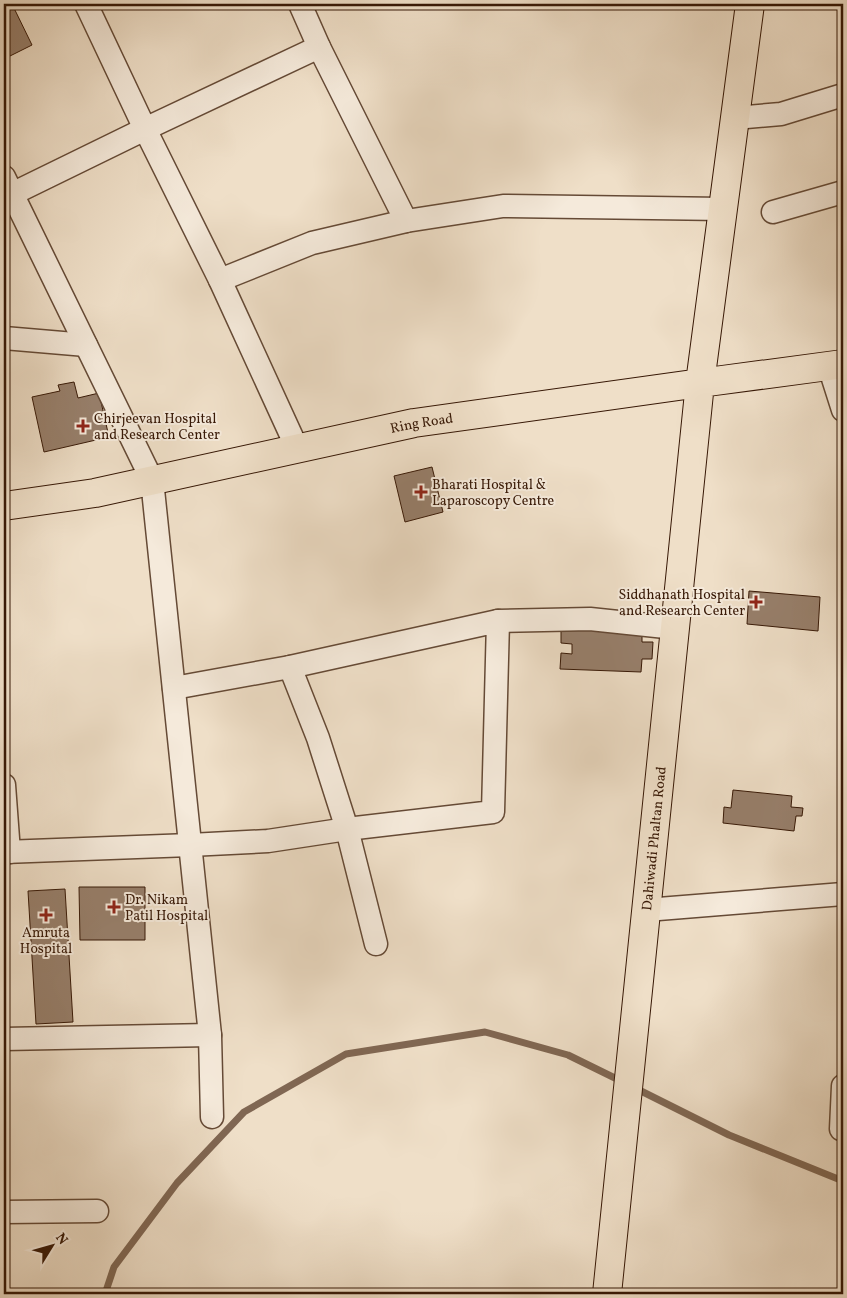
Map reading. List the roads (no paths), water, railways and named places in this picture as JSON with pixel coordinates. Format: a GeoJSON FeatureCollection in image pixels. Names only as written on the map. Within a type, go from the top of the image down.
{"type":"FeatureCollection","features":[{"type":"Feature","properties":{"kind":"main road","name":"Dahiwadi Phaltan Road"},"geometry":{"type":"LineString","coordinates":[[607,1294],[700,383],[750,4]]}},
{"type":"Feature","properties":{"kind":"main road","name":"Ring Road"},"geometry":{"type":"LineString","coordinates":[[4,506],[95,493],[414,423],[836,365]]}},
{"type":"Feature","properties":{"kind":"street"},"geometry":{"type":"LineString","coordinates":[[86,4],[220,280],[297,448]]}},
{"type":"Feature","properties":{"kind":"street"},"geometry":{"type":"LineString","coordinates":[[300,4],[406,222]]}},
{"type":"Feature","properties":{"kind":"street"},"geometry":{"type":"LineString","coordinates":[[212,1117],[210,1036],[152,480],[8,186],[145,128],[319,46]]}},
{"type":"Feature","properties":{"kind":"street"},"geometry":{"type":"LineString","coordinates":[[735,118],[781,114],[843,95]]}},
{"type":"Feature","properties":{"kind":"street"},"geometry":{"type":"LineString","coordinates":[[773,212],[843,192]]}},
{"type":"Feature","properties":{"kind":"street"},"geometry":{"type":"LineString","coordinates":[[220,280],[312,243],[406,222],[503,206],[723,209]]}},
{"type":"Feature","properties":{"kind":"street"},"geometry":{"type":"LineString","coordinates":[[4,338],[86,345]]}},
{"type":"Feature","properties":{"kind":"street"},"geometry":{"type":"LineString","coordinates":[[836,365],[843,410]]}},
{"type":"Feature","properties":{"kind":"street"},"geometry":{"type":"LineString","coordinates":[[174,688],[290,668],[498,621],[590,619],[675,628]]}},
{"type":"Feature","properties":{"kind":"street"},"geometry":{"type":"LineString","coordinates":[[4,785],[6,852],[268,840],[493,812],[498,621]]}},
{"type":"Feature","properties":{"kind":"street"},"geometry":{"type":"LineString","coordinates":[[290,668],[318,738],[347,829],[376,944]]}},
{"type":"Feature","properties":{"kind":"street"},"geometry":{"type":"LineString","coordinates":[[646,910],[843,894]]}},
{"type":"Feature","properties":{"kind":"street"},"geometry":{"type":"LineString","coordinates":[[4,1039],[210,1036]]}},
{"type":"Feature","properties":{"kind":"street"},"geometry":{"type":"LineString","coordinates":[[842,1129],[843,1086]]}},
{"type":"Feature","properties":{"kind":"street"},"geometry":{"type":"LineString","coordinates":[[4,1212],[97,1211]]}},
{"type":"Feature","properties":{"kind":"waterway"},"geometry":{"type":"LineString","coordinates":[[105,1294],[114,1267],[177,1183],[244,1112],[346,1054],[485,1032],[568,1055],[623,1082]]}},
{"type":"Feature","properties":{"kind":"waterway"},"geometry":{"type":"LineString","coordinates":[[635,1088],[729,1135],[843,1181]]}},
{"type":"Feature","properties":{"kind":"place","name":"Chirjeevan Hospital and Research Center"},"geometry":{"type":"Point","coordinates":[83,426]}},
{"type":"Feature","properties":{"kind":"place","name":"Bharati Hospital & Laparoscopy Centre"},"geometry":{"type":"Point","coordinates":[421,492]}},
{"type":"Feature","properties":{"kind":"place","name":"Siddhanath Hospital and Research Center"},"geometry":{"type":"Point","coordinates":[756,602]}},
{"type":"Feature","properties":{"kind":"place","name":"Dr. Nikam Patil Hospital"},"geometry":{"type":"Point","coordinates":[114,907]}},
{"type":"Feature","properties":{"kind":"place","name":"Amruta Hospital"},"geometry":{"type":"Point","coordinates":[46,915]}}]}
